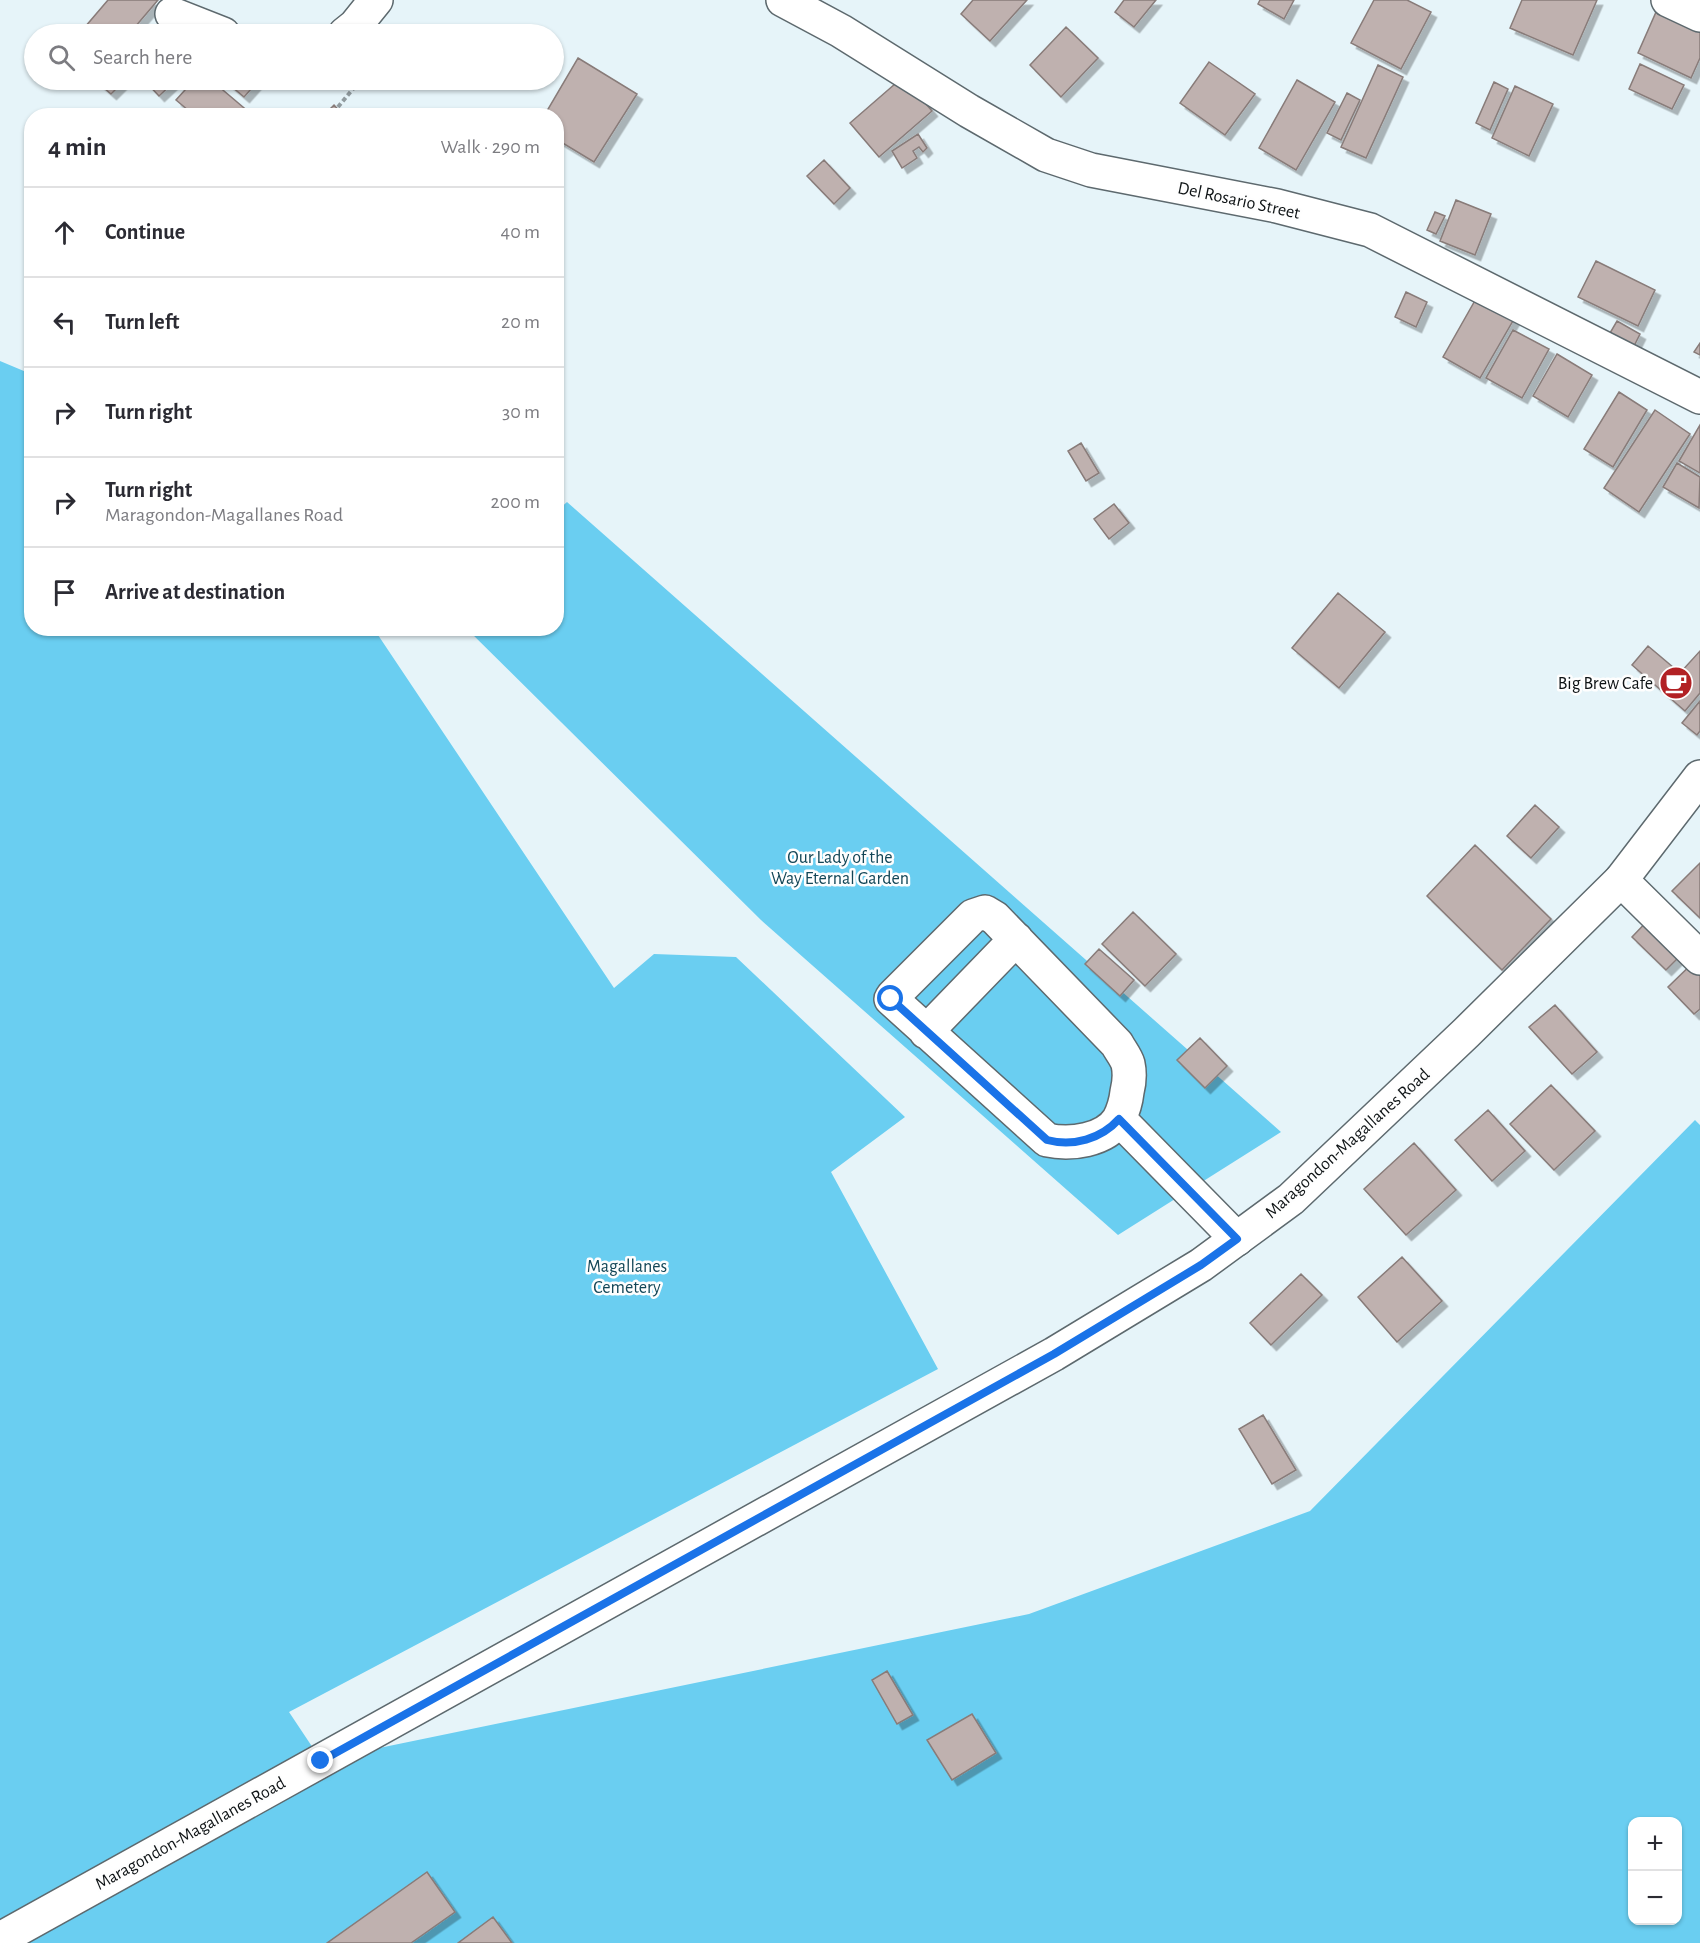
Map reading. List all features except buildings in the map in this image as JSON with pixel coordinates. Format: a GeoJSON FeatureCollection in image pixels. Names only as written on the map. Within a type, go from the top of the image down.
{"type":"FeatureCollection","features":[{"type":"Feature","properties":{"kind":"main road"},"geometry":{"type":"LineString","coordinates":[[357,24],[376,0]]}},
{"type":"Feature","properties":{"kind":"main road","name":"Del Rosario Street"},"geometry":{"type":"LineString","coordinates":[[783,0],[841,31],[969,111],[1046,155],[1091,170],[1277,206],[1370,230],[1700,397]]}},
{"type":"Feature","properties":{"kind":"main road"},"geometry":{"type":"LineString","coordinates":[[1668,0],[1700,15]]}},
{"type":"Feature","properties":{"kind":"main road"},"geometry":{"type":"LineString","coordinates":[[172,14],[198,24]]}},
{"type":"Feature","properties":{"kind":"main road","name":"Maragondon-Magallanes Road"},"geometry":{"type":"LineString","coordinates":[[0,1939],[1054,1354],[1201,1265],[1291,1199],[1466,1033],[1621,880],[1700,777]]}},
{"type":"Feature","properties":{"kind":"main road"},"geometry":{"type":"LineString","coordinates":[[1621,880],[1700,958]]}},
{"type":"Feature","properties":{"kind":"main road"},"geometry":{"type":"LineString","coordinates":[[986,912],[995,918],[1016,939],[1117,1044],[1128,1064],[1129,1084],[1119,1119],[1104,1132],[1085,1140],[1058,1142],[1047,1140],[891,999],[973,916],[979,913],[986,912]]}},
{"type":"Feature","properties":{"kind":"main road"},"geometry":{"type":"LineString","coordinates":[[926,1032],[1016,939]]}},
{"type":"Feature","properties":{"kind":"main road"},"geometry":{"type":"LineString","coordinates":[[1119,1119],[1237,1239]]}},
{"type":"Feature","properties":{"kind":"path"},"geometry":{"type":"LineString","coordinates":[[338,107],[351,90]]}},
{"type":"Feature","properties":{"kind":"green space","name":"Magallanes Cemetery"},"geometry":{"type":"Polygon","coordinates":[[[0,361],[24,371],[24,636],[379,636],[614,988],[654,954],[736,957],[905,1117],[831,1172],[938,1369],[289,1712],[321,1760],[1029,1614],[1310,1511],[1695,1120],[1700,1125],[1700,1943],[0,1943],[0,361]]]}},
{"type":"Feature","properties":{"kind":"green space","name":"Our Lady of the Way Eternal Garden"},"geometry":{"type":"Polygon","coordinates":[[[567,502],[1281,1132],[1118,1235],[761,920],[474,636],[564,636],[564,505],[567,502]]]}},
{"type":"Feature","properties":{"kind":"place","name":"Big Brew Cafe"},"geometry":{"type":"Point","coordinates":[1676,683]}},
{"type":"Feature","properties":{"kind":"route"},"geometry":{"type":"LineString","coordinates":[[321,1761],[1054,1354],[1201,1265],[1237,1239],[1119,1119],[1111,1128],[1085,1140],[1058,1142],[1047,1140],[891,999]]}}]}
